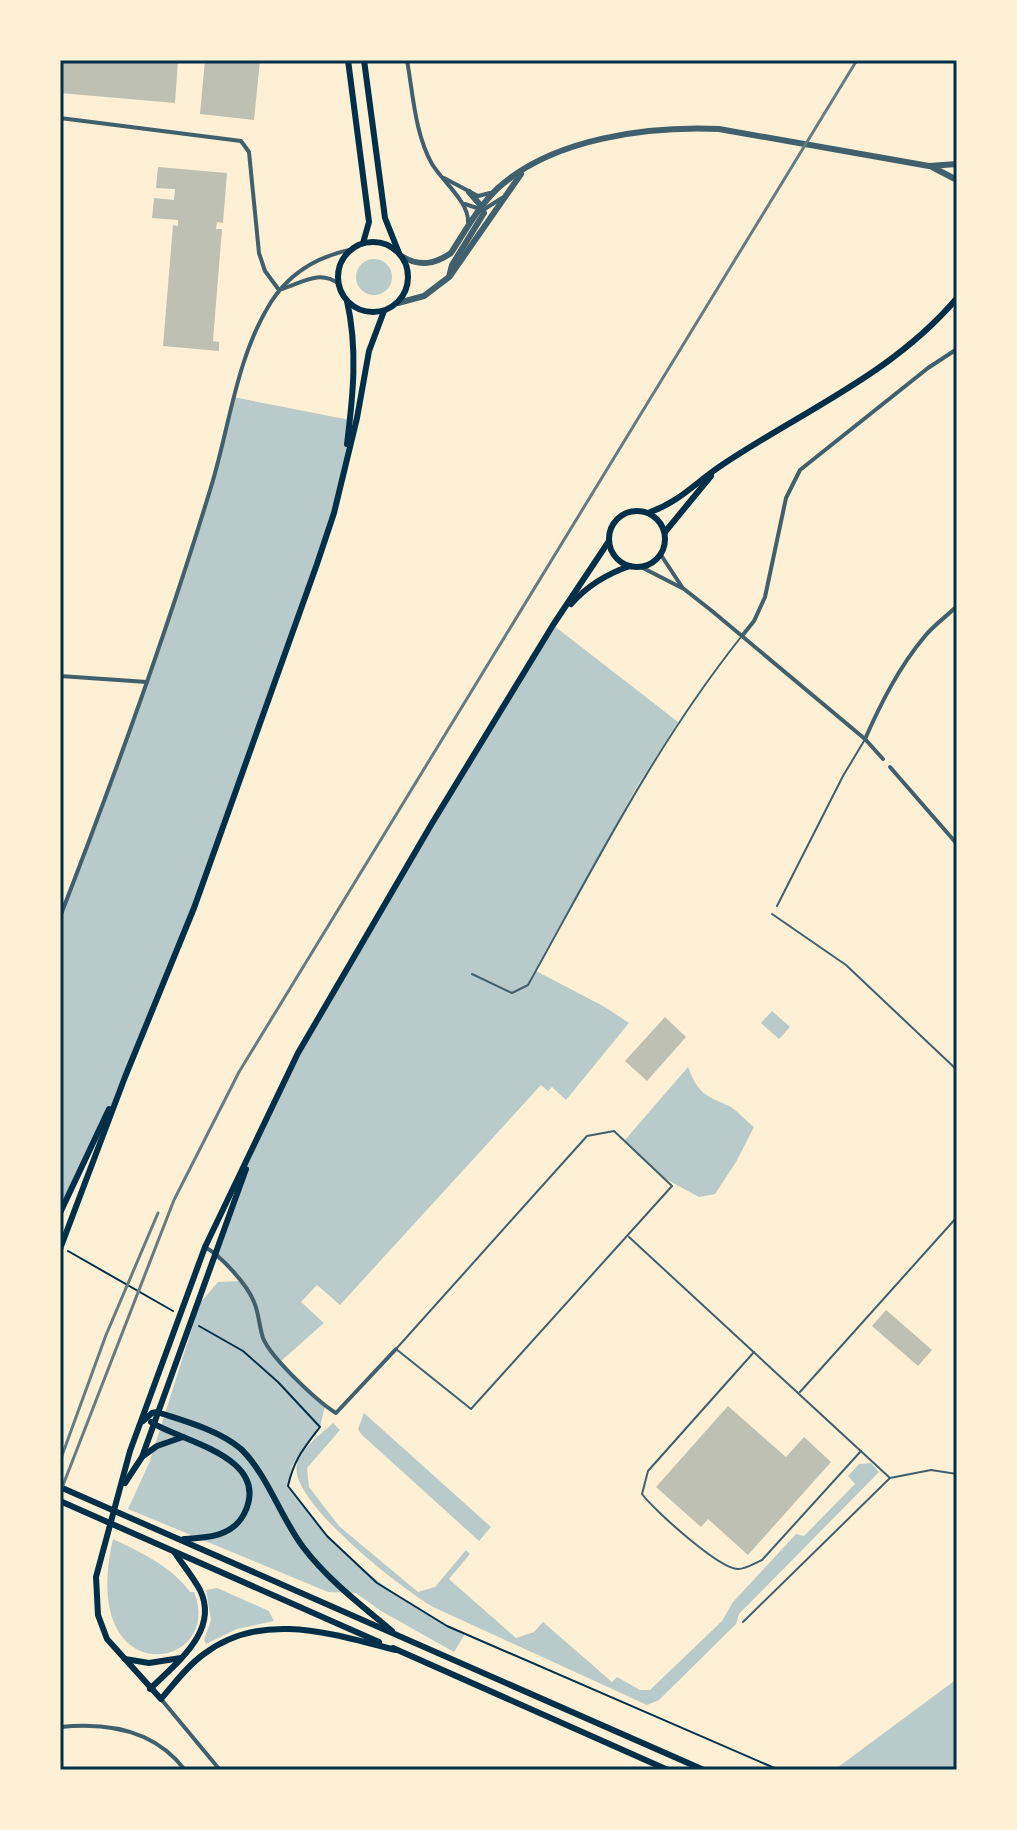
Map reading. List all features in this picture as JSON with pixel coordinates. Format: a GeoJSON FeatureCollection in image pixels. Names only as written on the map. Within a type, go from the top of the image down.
{"type":"FeatureCollection","features":[{"type":"Feature","properties":{"kind":"main road"},"geometry":{"type":"LineString","coordinates":[[348,60],[369,222],[363,243]]}},
{"type":"Feature","properties":{"kind":"main road"},"geometry":{"type":"LineString","coordinates":[[347,301],[363,311],[384,311],[398,303],[408,283],[408,274],[385,218],[364,60]]}},
{"type":"Feature","properties":{"kind":"main road"},"geometry":{"type":"LineString","coordinates":[[344,466],[355,376],[353,335],[347,301],[339,284],[340,265],[349,250],[363,243],[387,244],[401,255]]}},
{"type":"Feature","properties":{"kind":"main road"},"geometry":{"type":"LineString","coordinates":[[396,1650],[309,1630],[278,1629],[244,1634],[204,1654],[161,1699],[107,1639],[102,1628],[96,1591],[98,1564],[139,1425],[205,1247],[298,1053],[431,825],[553,625],[609,541],[615,522],[629,512],[648,513],[670,505],[719,467],[870,376],[907,349],[957,298]]}},
{"type":"Feature","properties":{"kind":"main road"},"geometry":{"type":"LineString","coordinates":[[60,1248],[199,893],[317,564],[334,513],[357,418],[369,351],[384,311]]}},
{"type":"Feature","properties":{"kind":"main road"},"geometry":{"type":"LineString","coordinates":[[665,532],[719,467]]}},
{"type":"Feature","properties":{"kind":"main road"},"geometry":{"type":"LineString","coordinates":[[553,625],[582,592],[606,574],[630,566],[641,567],[661,555],[665,532],[659,521],[648,513]]}},
{"type":"Feature","properties":{"kind":"main road"},"geometry":{"type":"LineString","coordinates":[[609,541],[618,558],[630,566]]}},
{"type":"Feature","properties":{"kind":"main road"},"geometry":{"type":"LineString","coordinates":[[60,1213],[125,1077]]}},
{"type":"Feature","properties":{"kind":"main road"},"geometry":{"type":"LineString","coordinates":[[123,1487],[142,1457],[256,1140]]}},
{"type":"Feature","properties":{"kind":"main road"},"geometry":{"type":"LineString","coordinates":[[146,1412],[157,1412],[213,1432],[241,1450],[305,1550],[344,1590],[398,1636]]}},
{"type":"Feature","properties":{"kind":"main road"},"geometry":{"type":"LineString","coordinates":[[146,1412],[153,1424],[214,1449],[230,1460],[241,1471],[248,1491],[245,1512],[234,1527],[211,1537],[181,1539]]}},
{"type":"Feature","properties":{"kind":"main road"},"geometry":{"type":"LineString","coordinates":[[142,1457],[157,1446],[183,1437]]}},
{"type":"Feature","properties":{"kind":"main road"},"geometry":{"type":"LineString","coordinates":[[60,1487],[704,1770]]}},
{"type":"Feature","properties":{"kind":"main road"},"geometry":{"type":"LineString","coordinates":[[60,1501],[668,1770]]}},
{"type":"Feature","properties":{"kind":"main road"},"geometry":{"type":"LineString","coordinates":[[150,1689],[200,1635],[205,1614],[199,1589],[174,1552]]}},
{"type":"Feature","properties":{"kind":"main road"},"geometry":{"type":"LineString","coordinates":[[122,1659],[139,1663],[181,1658]]}},
{"type":"Feature","properties":{"kind":"street"},"geometry":{"type":"LineString","coordinates":[[407,60],[418,127],[427,153],[463,202],[469,213],[468,226]]}},
{"type":"Feature","properties":{"kind":"street"},"geometry":{"type":"LineString","coordinates":[[60,118],[241,141],[249,152],[259,253],[265,271],[279,290]]}},
{"type":"Feature","properties":{"kind":"street"},"geometry":{"type":"LineString","coordinates":[[401,255],[419,264],[451,253],[495,191],[548,155],[586,142],[691,128],[751,134],[929,166],[957,164]]}},
{"type":"Feature","properties":{"kind":"street"},"geometry":{"type":"LineString","coordinates":[[929,166],[957,180]]}},
{"type":"Feature","properties":{"kind":"street"},"geometry":{"type":"LineString","coordinates":[[398,303],[424,296],[449,277],[523,171]]}},
{"type":"Feature","properties":{"kind":"street"},"geometry":{"type":"LineString","coordinates":[[442,177],[478,196],[495,191]]}},
{"type":"Feature","properties":{"kind":"street"},"geometry":{"type":"LineString","coordinates":[[449,277],[452,265],[482,218],[482,209],[469,192]]}},
{"type":"Feature","properties":{"kind":"street"},"geometry":{"type":"LineString","coordinates":[[463,202],[482,209],[503,197]]}},
{"type":"Feature","properties":{"kind":"street"},"geometry":{"type":"LineString","coordinates":[[60,917],[147,682],[212,484],[257,326],[279,290],[296,273],[349,250]]}},
{"type":"Feature","properties":{"kind":"street"},"geometry":{"type":"LineString","coordinates":[[279,290],[321,276],[339,284]]}},
{"type":"Feature","properties":{"kind":"street"},"geometry":{"type":"LineString","coordinates":[[742,636],[754,621],[765,597],[786,498],[800,470],[928,368],[957,349]]}},
{"type":"Feature","properties":{"kind":"street"},"geometry":{"type":"LineString","coordinates":[[661,555],[684,589]]}},
{"type":"Feature","properties":{"kind":"street"},"geometry":{"type":"LineString","coordinates":[[641,567],[684,589],[865,739],[883,759]]}},
{"type":"Feature","properties":{"kind":"street"},"geometry":{"type":"LineString","coordinates":[[865,739],[905,663],[926,635],[957,606]]}},
{"type":"Feature","properties":{"kind":"street"},"geometry":{"type":"LineString","coordinates":[[60,676],[147,682]]}},
{"type":"Feature","properties":{"kind":"street"},"geometry":{"type":"LineString","coordinates":[[890,767],[957,844]]}},
{"type":"Feature","properties":{"kind":"street"},"geometry":{"type":"LineString","coordinates":[[205,1247],[214,1253],[254,1300],[264,1340],[279,1362],[336,1413],[396,1349]]}},
{"type":"Feature","properties":{"kind":"street"},"geometry":{"type":"LineString","coordinates":[[161,1699],[220,1770]]}},
{"type":"Feature","properties":{"kind":"street"},"geometry":{"type":"LineString","coordinates":[[60,1727],[107,1726],[131,1730],[156,1742],[185,1770]]}},
{"type":"Feature","properties":{"kind":"lane"},"geometry":{"type":"LineString","coordinates":[[472,974],[512,993],[528,985],[640,782],[701,688],[742,636]]}},
{"type":"Feature","properties":{"kind":"lane"},"geometry":{"type":"LineString","coordinates":[[777,906],[865,739]]}},
{"type":"Feature","properties":{"kind":"lane"},"geometry":{"type":"LineString","coordinates":[[772,914],[846,965],[957,1070]]}},
{"type":"Feature","properties":{"kind":"lane"},"geometry":{"type":"LineString","coordinates":[[614,1131],[672,1186],[629,1236],[471,1409],[396,1349],[587,1136],[614,1131]]}},
{"type":"Feature","properties":{"kind":"lane"},"geometry":{"type":"LineString","coordinates":[[799,1393],[957,1217]]}},
{"type":"Feature","properties":{"kind":"lane"},"geometry":{"type":"LineString","coordinates":[[629,1236],[890,1478]]}},
{"type":"Feature","properties":{"kind":"lane"},"geometry":{"type":"LineString","coordinates":[[754,1352],[648,1471],[642,1494],[653,1508],[722,1564],[736,1569],[749,1566],[762,1560],[861,1451]]}},
{"type":"Feature","properties":{"kind":"lane"},"geometry":{"type":"LineString","coordinates":[[743,1622],[890,1478],[931,1470],[957,1474]]}},
{"type":"Feature","properties":{"kind":"path"},"geometry":{"type":"LineString","coordinates":[[60,1248],[177,1313]]}},
{"type":"Feature","properties":{"kind":"path"},"geometry":{"type":"LineString","coordinates":[[190,1321],[243,1351],[278,1382],[320,1427],[292,1466],[288,1486],[327,1536],[377,1583],[465,1634],[779,1770]]}},
{"type":"Feature","properties":{"kind":"shaded area"},"geometry":{"type":"Polygon","coordinates":[[[374,259],[387,264],[392,277],[387,290],[374,295],[361,290],[356,277],[361,264],[374,259]]]}},
{"type":"Feature","properties":{"kind":"shaded area"},"geometry":{"type":"Polygon","coordinates":[[[233,397],[350,420],[344,466],[334,513],[194,908],[125,1077],[60,1213],[60,917],[113,779],[212,484],[233,397]]]}},
{"type":"Feature","properties":{"kind":"shaded area"},"geometry":{"type":"Polygon","coordinates":[[[553,625],[678,722],[636,788],[536,971],[629,1023],[566,1100],[552,1087],[548,1091],[541,1085],[340,1305],[317,1285],[301,1302],[324,1323],[280,1362],[325,1406],[320,1427],[292,1466],[288,1486],[325,1532],[367,1572],[413,1606],[465,1634],[454,1652],[381,1611],[356,1593],[328,1592],[128,1509],[150,1461],[200,1303],[218,1282],[239,1281],[214,1253],[256,1139],[298,1053],[553,625]]]}},
{"type":"Feature","properties":{"kind":"shaded area"},"geometry":{"type":"Polygon","coordinates":[[[772,1011],[790,1027],[779,1039],[761,1023],[772,1011]]]}},
{"type":"Feature","properties":{"kind":"shaded area"},"geometry":{"type":"Polygon","coordinates":[[[688,1067],[703,1092],[732,1108],[754,1127],[715,1194],[699,1197],[662,1177],[624,1141],[688,1067]]]}},
{"type":"Feature","properties":{"kind":"shaded area"},"geometry":{"type":"Polygon","coordinates":[[[364,1413],[491,1527],[479,1541],[361,1434],[358,1429],[364,1413]]]}},
{"type":"Feature","properties":{"kind":"shaded area"},"geometry":{"type":"Polygon","coordinates":[[[333,1423],[340,1430],[307,1468],[309,1487],[339,1526],[418,1592],[435,1587],[466,1550],[470,1554],[449,1579],[516,1638],[534,1632],[543,1622],[612,1682],[617,1677],[640,1690],[650,1690],[722,1621],[733,1602],[796,1534],[804,1536],[855,1484],[848,1476],[859,1464],[871,1463],[879,1472],[739,1614],[736,1624],[659,1700],[647,1705],[433,1607],[350,1543],[310,1499],[299,1480],[297,1464],[303,1452],[333,1423]]]}},
{"type":"Feature","properties":{"kind":"shaded area"},"geometry":{"type":"Polygon","coordinates":[[[113,1539],[155,1561],[190,1592],[194,1592],[198,1619],[190,1639],[173,1651],[152,1654],[131,1646],[115,1625],[107,1590],[113,1539]]]}},
{"type":"Feature","properties":{"kind":"shaded area"},"geometry":{"type":"Polygon","coordinates":[[[217,1588],[269,1611],[274,1621],[237,1629],[206,1644],[204,1640],[211,1620],[206,1590],[217,1588]]]}},
{"type":"Feature","properties":{"kind":"shaded area"},"geometry":{"type":"Polygon","coordinates":[[[957,1679],[957,1770],[834,1770],[957,1679]]]}},
{"type":"Feature","properties":{"kind":"building"},"geometry":{"type":"Polygon","coordinates":[[[60,60],[178,60],[175,103],[60,93],[60,60]]]}},
{"type":"Feature","properties":{"kind":"building"},"geometry":{"type":"Polygon","coordinates":[[[205,60],[260,60],[254,120],[200,114],[205,60]]]}},
{"type":"Feature","properties":{"kind":"building"},"geometry":{"type":"Polygon","coordinates":[[[158,167],[227,173],[223,223],[217,222],[216,229],[222,229],[213,341],[219,342],[219,351],[163,346],[173,225],[178,226],[178,220],[152,218],[154,198],[174,200],[175,189],[156,188],[158,167]]]}},
{"type":"Feature","properties":{"kind":"building"},"geometry":{"type":"Polygon","coordinates":[[[665,1017],[686,1037],[647,1081],[625,1061],[665,1017]]]}},
{"type":"Feature","properties":{"kind":"building"},"geometry":{"type":"Polygon","coordinates":[[[886,1310],[932,1350],[918,1366],[872,1326],[886,1310]]]}},
{"type":"Feature","properties":{"kind":"building"},"geometry":{"type":"Polygon","coordinates":[[[728,1406],[786,1457],[804,1437],[831,1462],[748,1555],[708,1519],[701,1527],[656,1487],[728,1406]]]}},
{"type":"Feature","properties":{"kind":"railway"},"geometry":{"type":"LineString","coordinates":[[60,1493],[174,1200],[239,1072],[857,60]]}},
{"type":"Feature","properties":{"kind":"railway"},"geometry":{"type":"LineString","coordinates":[[60,1461],[106,1335],[158,1213]]}}]}
